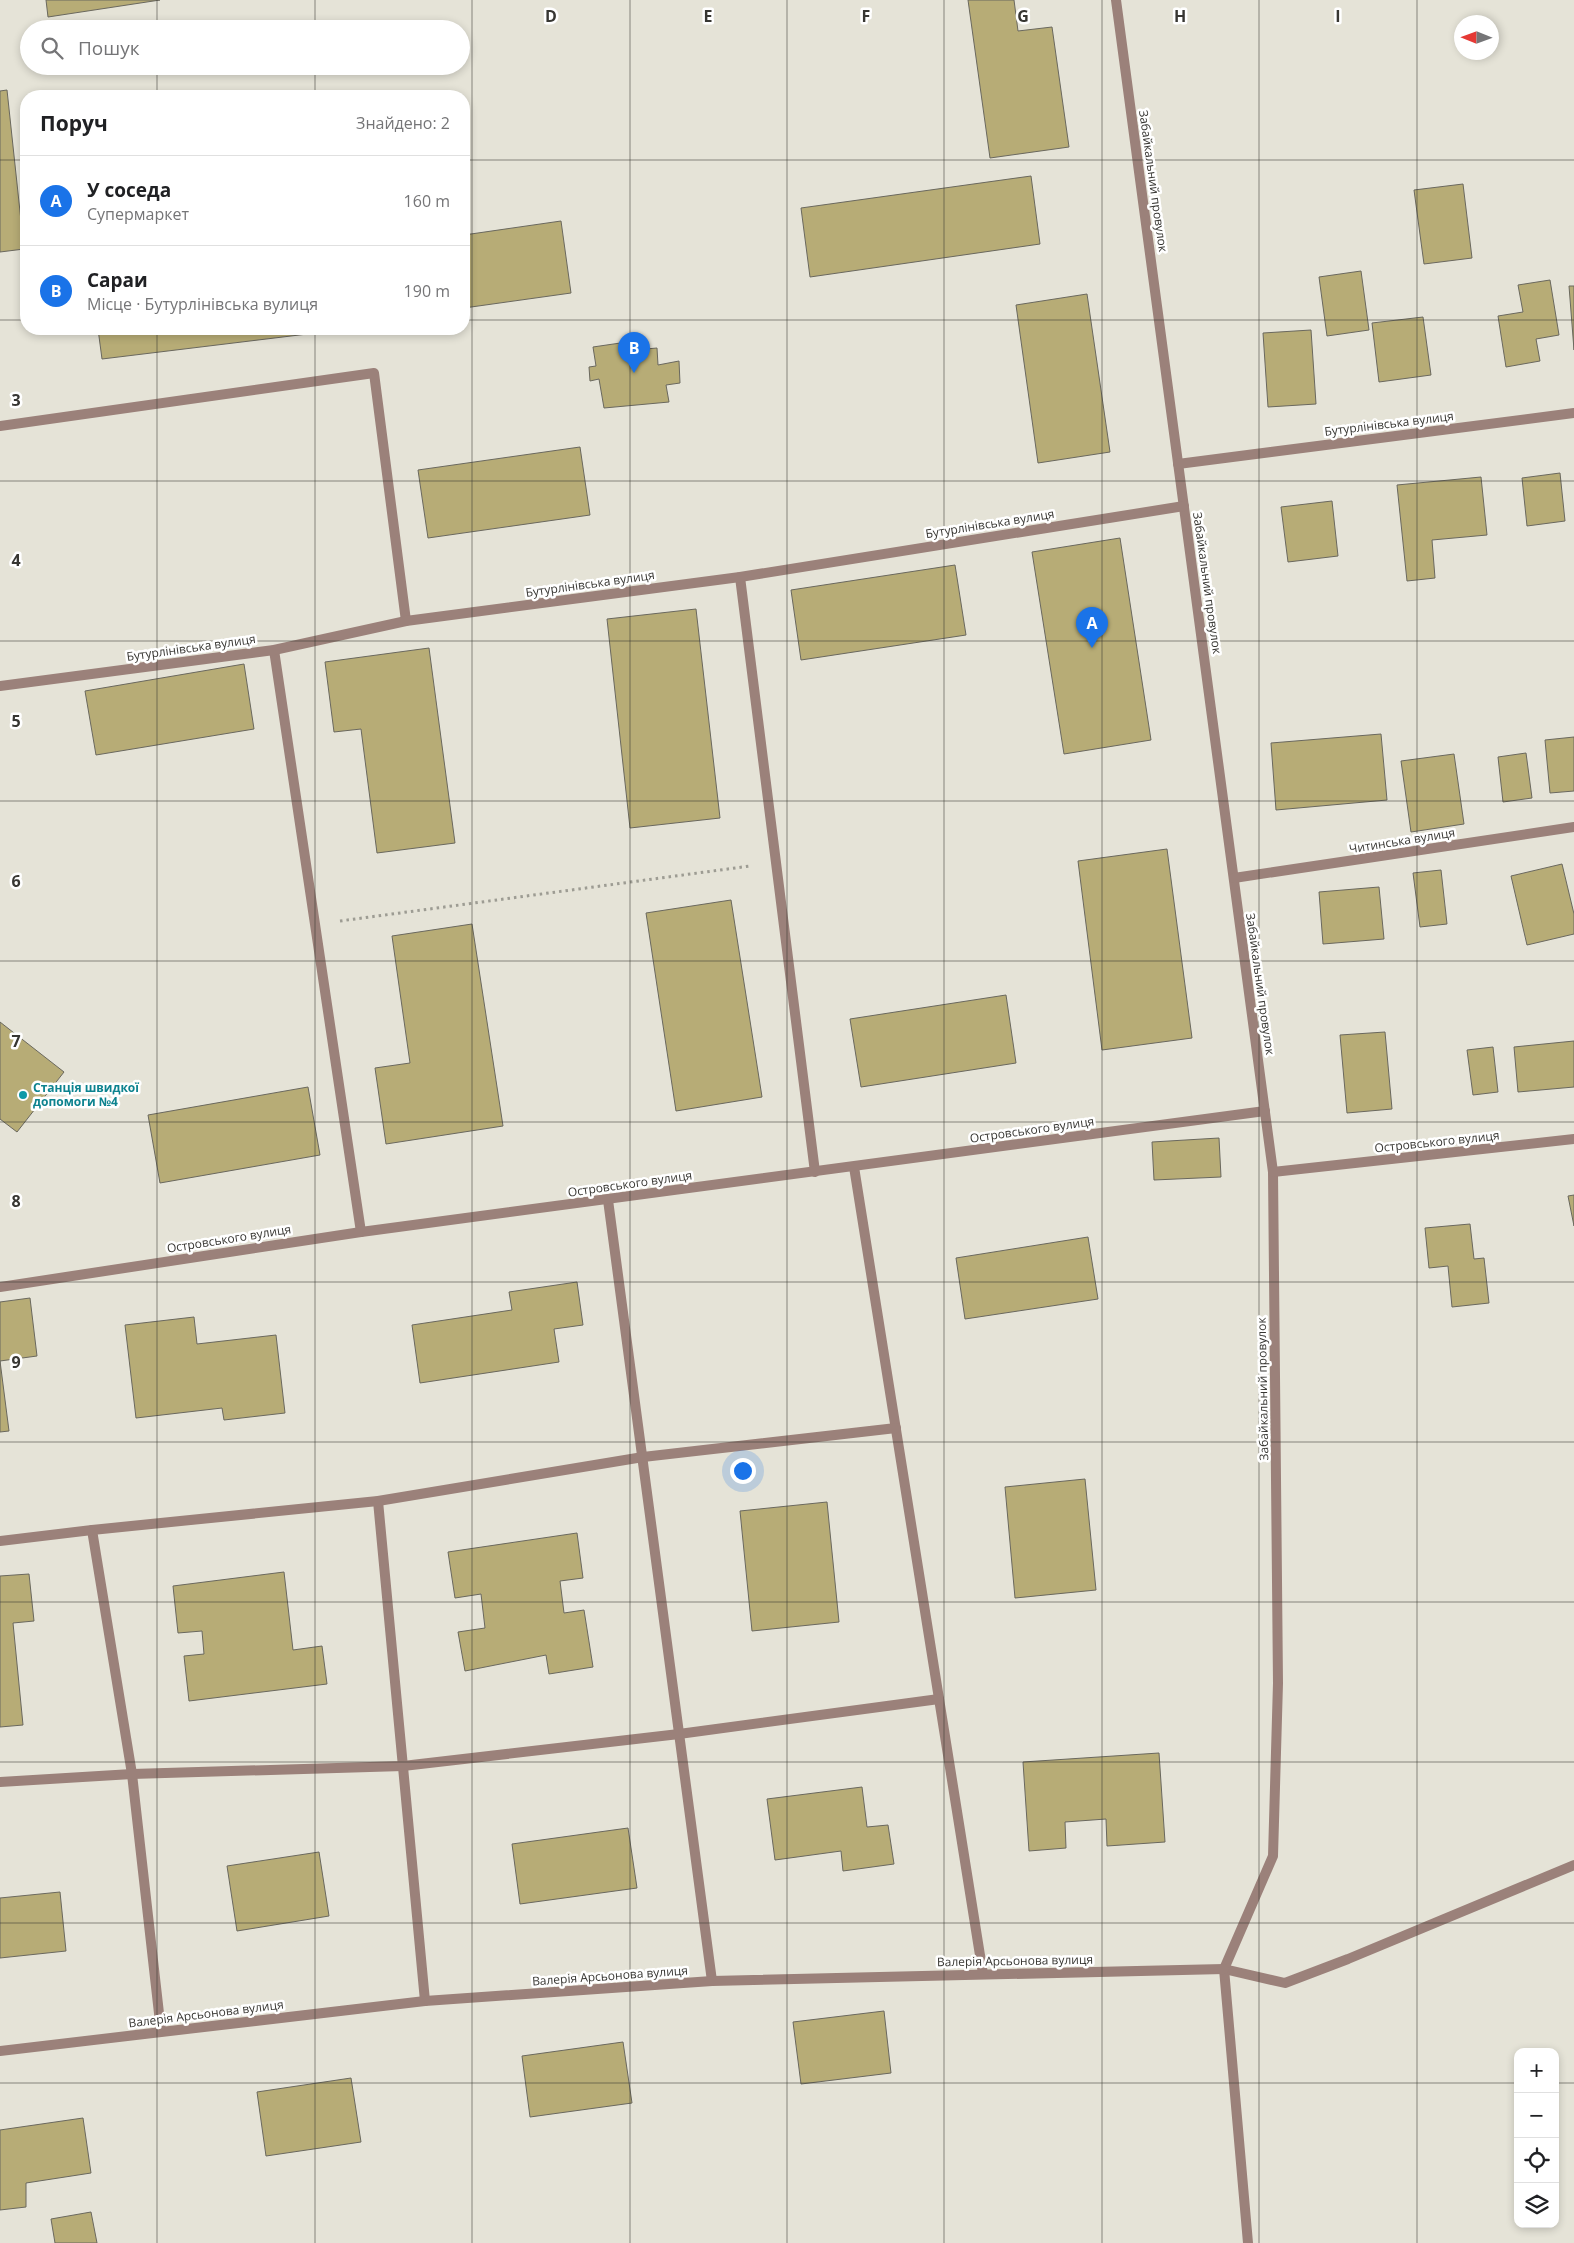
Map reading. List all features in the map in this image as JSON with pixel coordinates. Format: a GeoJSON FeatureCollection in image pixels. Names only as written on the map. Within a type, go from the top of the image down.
{"type":"FeatureCollection","features":[{"type":"Feature","properties":{"kind":"street","name":"Забайкальний провулок"},"geometry":{"type":"LineString","coordinates":[[1116,0],[1273,1172],[1278,1684],[1273,1856],[1224,1969]]}},
{"type":"Feature","properties":{"kind":"street"},"geometry":{"type":"LineString","coordinates":[[0,426],[374,373],[406,621]]}},
{"type":"Feature","properties":{"kind":"street","name":"Бутурлінівська вулиця"},"geometry":{"type":"LineString","coordinates":[[1178,464],[1574,413]]}},
{"type":"Feature","properties":{"kind":"street","name":"Бутурлінівська вулиця"},"geometry":{"type":"LineString","coordinates":[[0,686],[274,650],[406,621],[740,577],[1184,506]]}},
{"type":"Feature","properties":{"kind":"street"},"geometry":{"type":"LineString","coordinates":[[740,577],[815,1172]]}},
{"type":"Feature","properties":{"kind":"street"},"geometry":{"type":"LineString","coordinates":[[274,650],[361,1232]]}},
{"type":"Feature","properties":{"kind":"street","name":"Читинська вулиця"},"geometry":{"type":"LineString","coordinates":[[1234,878],[1574,828]]}},
{"type":"Feature","properties":{"kind":"street","name":"Островського вулиця"},"geometry":{"type":"LineString","coordinates":[[0,1286],[361,1232],[1265,1111]]}},
{"type":"Feature","properties":{"kind":"street","name":"Островського вулиця"},"geometry":{"type":"LineString","coordinates":[[1273,1172],[1574,1139]]}},
{"type":"Feature","properties":{"kind":"street"},"geometry":{"type":"LineString","coordinates":[[854,1167],[983,1974]]}},
{"type":"Feature","properties":{"kind":"street"},"geometry":{"type":"LineString","coordinates":[[608,1200],[712,1981]]}},
{"type":"Feature","properties":{"kind":"street"},"geometry":{"type":"LineString","coordinates":[[0,1541],[378,1501],[642,1457],[896,1428]]}},
{"type":"Feature","properties":{"kind":"street"},"geometry":{"type":"LineString","coordinates":[[378,1501],[426,2001]]}},
{"type":"Feature","properties":{"kind":"street"},"geometry":{"type":"LineString","coordinates":[[92,1530],[132,1774],[161,2031]]}},
{"type":"Feature","properties":{"kind":"street"},"geometry":{"type":"LineString","coordinates":[[0,1782],[132,1774],[403,1766],[679,1734],[939,1700]]}},
{"type":"Feature","properties":{"kind":"street","name":"Валерія Арсьонова вулиця"},"geometry":{"type":"LineString","coordinates":[[0,2051],[426,2001],[712,1981],[1224,1969],[1285,1983],[1348,1959],[1574,1864]]}},
{"type":"Feature","properties":{"kind":"street"},"geometry":{"type":"LineString","coordinates":[[1224,1969],[1245,2240]]}},
{"type":"Feature","properties":{"kind":"path"},"geometry":{"type":"LineString","coordinates":[[316,924],[776,863]]}},
{"type":"Feature","properties":{"kind":"building"},"geometry":{"type":"Polygon","coordinates":[[[46,0],[160,0],[48,17],[46,0]]]}},
{"type":"Feature","properties":{"kind":"building"},"geometry":{"type":"Polygon","coordinates":[[[968,0],[1014,0],[1018,31],[1052,27],[1069,147],[990,158],[968,0]]]}},
{"type":"Feature","properties":{"kind":"building"},"geometry":{"type":"Polygon","coordinates":[[[7,90],[20,212],[20,250],[0,252],[0,91],[7,90]]]}},
{"type":"Feature","properties":{"kind":"building"},"geometry":{"type":"Polygon","coordinates":[[[1031,176],[1040,244],[810,277],[801,208],[1031,176]]]}},
{"type":"Feature","properties":{"kind":"building"},"geometry":{"type":"Polygon","coordinates":[[[1463,184],[1472,258],[1424,264],[1414,190],[1463,184]]]}},
{"type":"Feature","properties":{"kind":"building"},"geometry":{"type":"Polygon","coordinates":[[[561,221],[571,293],[470,307],[470,234],[561,221]]]}},
{"type":"Feature","properties":{"kind":"building"},"geometry":{"type":"Polygon","coordinates":[[[1361,271],[1369,330],[1327,336],[1319,277],[1361,271]]]}},
{"type":"Feature","properties":{"kind":"building"},"geometry":{"type":"Polygon","coordinates":[[[1550,280],[1559,335],[1536,339],[1540,361],[1506,367],[1498,316],[1523,312],[1518,285],[1550,280]]]}},
{"type":"Feature","properties":{"kind":"building"},"geometry":{"type":"Polygon","coordinates":[[[1569,286],[1574,286],[1574,350],[1569,286]]]}},
{"type":"Feature","properties":{"kind":"building"},"geometry":{"type":"Polygon","coordinates":[[[1087,294],[1110,452],[1038,463],[1016,305],[1087,294]]]}},
{"type":"Feature","properties":{"kind":"building"},"geometry":{"type":"Polygon","coordinates":[[[1423,317],[1431,375],[1379,382],[1372,323],[1423,317]]]}},
{"type":"Feature","properties":{"kind":"building"},"geometry":{"type":"Polygon","coordinates":[[[1311,330],[1316,404],[1268,407],[1263,333],[1311,330]]]}},
{"type":"Feature","properties":{"kind":"building"},"geometry":{"type":"Polygon","coordinates":[[[99,335],[299,335],[102,359],[99,335]]]}},
{"type":"Feature","properties":{"kind":"building"},"geometry":{"type":"Polygon","coordinates":[[[634,341],[635,350],[657,348],[658,365],[679,361],[680,383],[666,385],[669,402],[604,408],[599,379],[590,381],[589,367],[596,366],[593,347],[634,341]]]}},
{"type":"Feature","properties":{"kind":"building"},"geometry":{"type":"Polygon","coordinates":[[[580,447],[590,515],[428,538],[418,470],[580,447]]]}},
{"type":"Feature","properties":{"kind":"building"},"geometry":{"type":"Polygon","coordinates":[[[1560,473],[1565,521],[1527,526],[1522,478],[1560,473]]]}},
{"type":"Feature","properties":{"kind":"building"},"geometry":{"type":"Polygon","coordinates":[[[1481,477],[1487,535],[1432,540],[1435,578],[1407,581],[1397,485],[1481,477]]]}},
{"type":"Feature","properties":{"kind":"building"},"geometry":{"type":"Polygon","coordinates":[[[1332,501],[1338,556],[1288,562],[1281,507],[1332,501]]]}},
{"type":"Feature","properties":{"kind":"building"},"geometry":{"type":"Polygon","coordinates":[[[1120,538],[1151,740],[1064,754],[1032,552],[1120,538]]]}},
{"type":"Feature","properties":{"kind":"building"},"geometry":{"type":"Polygon","coordinates":[[[955,565],[966,635],[801,660],[791,590],[955,565]]]}},
{"type":"Feature","properties":{"kind":"building"},"geometry":{"type":"Polygon","coordinates":[[[696,609],[720,818],[630,828],[607,619],[696,609]]]}},
{"type":"Feature","properties":{"kind":"building"},"geometry":{"type":"Polygon","coordinates":[[[429,648],[455,843],[377,853],[361,729],[334,732],[325,662],[429,648]]]}},
{"type":"Feature","properties":{"kind":"building"},"geometry":{"type":"Polygon","coordinates":[[[244,664],[254,729],[96,755],[85,691],[244,664]]]}},
{"type":"Feature","properties":{"kind":"building"},"geometry":{"type":"Polygon","coordinates":[[[1381,734],[1387,800],[1276,810],[1271,743],[1381,734]]]}},
{"type":"Feature","properties":{"kind":"building"},"geometry":{"type":"Polygon","coordinates":[[[1574,737],[1574,791],[1550,793],[1545,740],[1574,737]]]}},
{"type":"Feature","properties":{"kind":"building"},"geometry":{"type":"Polygon","coordinates":[[[1526,753],[1532,798],[1503,802],[1498,757],[1526,753]]]}},
{"type":"Feature","properties":{"kind":"building"},"geometry":{"type":"Polygon","coordinates":[[[1454,754],[1464,824],[1411,832],[1401,761],[1454,754]]]}},
{"type":"Feature","properties":{"kind":"building"},"geometry":{"type":"Polygon","coordinates":[[[1167,849],[1192,1038],[1102,1050],[1078,861],[1167,849]]]}},
{"type":"Feature","properties":{"kind":"building"},"geometry":{"type":"Polygon","coordinates":[[[1562,864],[1574,914],[1574,934],[1527,945],[1511,876],[1562,864]]]}},
{"type":"Feature","properties":{"kind":"building"},"geometry":{"type":"Polygon","coordinates":[[[1441,870],[1447,924],[1420,927],[1413,873],[1441,870]]]}},
{"type":"Feature","properties":{"kind":"building"},"geometry":{"type":"Polygon","coordinates":[[[1379,887],[1384,939],[1323,944],[1319,892],[1379,887]]]}},
{"type":"Feature","properties":{"kind":"building"},"geometry":{"type":"Polygon","coordinates":[[[731,900],[762,1097],[676,1111],[646,913],[731,900]]]}},
{"type":"Feature","properties":{"kind":"building"},"geometry":{"type":"Polygon","coordinates":[[[472,924],[503,1126],[386,1144],[375,1068],[410,1063],[392,936],[472,924]]]}},
{"type":"Feature","properties":{"kind":"building"},"geometry":{"type":"Polygon","coordinates":[[[1006,995],[1016,1063],[861,1087],[850,1019],[1006,995]]]}},
{"type":"Feature","properties":{"kind":"building","name":"Станція швидкої допомоги №4"},"geometry":{"type":"Polygon","coordinates":[[[0,1022],[64,1072],[17,1132],[0,1119],[0,1022]]]}},
{"type":"Feature","properties":{"kind":"building"},"geometry":{"type":"Polygon","coordinates":[[[1385,1032],[1392,1109],[1347,1113],[1340,1035],[1385,1032]]]}},
{"type":"Feature","properties":{"kind":"building"},"geometry":{"type":"Polygon","coordinates":[[[1574,1041],[1574,1087],[1518,1092],[1514,1047],[1574,1041]]]}},
{"type":"Feature","properties":{"kind":"building"},"geometry":{"type":"Polygon","coordinates":[[[1493,1047],[1498,1092],[1473,1095],[1467,1050],[1493,1047]]]}},
{"type":"Feature","properties":{"kind":"building"},"geometry":{"type":"Polygon","coordinates":[[[308,1087],[320,1155],[160,1183],[148,1115],[308,1087]]]}},
{"type":"Feature","properties":{"kind":"building"},"geometry":{"type":"Polygon","coordinates":[[[1219,1138],[1221,1177],[1154,1180],[1152,1142],[1219,1138]]]}},
{"type":"Feature","properties":{"kind":"building"},"geometry":{"type":"Polygon","coordinates":[[[1574,1195],[1574,1226],[1568,1196],[1574,1195]]]}},
{"type":"Feature","properties":{"kind":"building"},"geometry":{"type":"Polygon","coordinates":[[[1470,1224],[1474,1259],[1484,1258],[1489,1303],[1452,1307],[1448,1266],[1429,1268],[1425,1228],[1470,1224]]]}},
{"type":"Feature","properties":{"kind":"building"},"geometry":{"type":"Polygon","coordinates":[[[1088,1237],[1098,1299],[965,1319],[956,1258],[1088,1237]]]}},
{"type":"Feature","properties":{"kind":"building"},"geometry":{"type":"Polygon","coordinates":[[[577,1282],[583,1325],[554,1329],[559,1362],[420,1383],[412,1325],[512,1310],[509,1292],[577,1282]]]}},
{"type":"Feature","properties":{"kind":"building"},"geometry":{"type":"Polygon","coordinates":[[[30,1298],[37,1356],[0,1361],[0,1302],[30,1298]]]}},
{"type":"Feature","properties":{"kind":"building"},"geometry":{"type":"Polygon","coordinates":[[[194,1317],[197,1344],[276,1335],[285,1413],[224,1420],[222,1408],[136,1418],[125,1325],[194,1317]]]}},
{"type":"Feature","properties":{"kind":"building"},"geometry":{"type":"Polygon","coordinates":[[[0,1361],[9,1431],[0,1432],[0,1361]]]}},
{"type":"Feature","properties":{"kind":"building"},"geometry":{"type":"Polygon","coordinates":[[[1085,1479],[1096,1590],[1015,1598],[1005,1487],[1085,1479]]]}},
{"type":"Feature","properties":{"kind":"building"},"geometry":{"type":"Polygon","coordinates":[[[827,1502],[839,1622],[752,1631],[740,1511],[827,1502]]]}},
{"type":"Feature","properties":{"kind":"building"},"geometry":{"type":"Polygon","coordinates":[[[577,1533],[583,1578],[560,1581],[564,1613],[584,1610],[593,1667],[549,1674],[546,1655],[465,1671],[458,1632],[485,1628],[481,1594],[455,1598],[448,1552],[577,1533]]]}},
{"type":"Feature","properties":{"kind":"building"},"geometry":{"type":"Polygon","coordinates":[[[284,1572],[293,1650],[322,1646],[327,1684],[189,1701],[184,1656],[204,1654],[202,1631],[178,1633],[173,1586],[284,1572]]]}},
{"type":"Feature","properties":{"kind":"building"},"geometry":{"type":"Polygon","coordinates":[[[29,1574],[34,1621],[13,1623],[23,1725],[0,1727],[0,1576],[29,1574]]]}},
{"type":"Feature","properties":{"kind":"building"},"geometry":{"type":"Polygon","coordinates":[[[1159,1753],[1165,1842],[1107,1846],[1106,1819],[1065,1822],[1066,1848],[1029,1851],[1023,1762],[1159,1753]]]}},
{"type":"Feature","properties":{"kind":"building"},"geometry":{"type":"Polygon","coordinates":[[[862,1787],[867,1827],[888,1825],[894,1864],[843,1871],[841,1851],[775,1860],[767,1799],[862,1787]]]}},
{"type":"Feature","properties":{"kind":"building"},"geometry":{"type":"Polygon","coordinates":[[[628,1828],[637,1888],[520,1904],[512,1844],[628,1828]]]}},
{"type":"Feature","properties":{"kind":"building"},"geometry":{"type":"Polygon","coordinates":[[[319,1852],[329,1916],[237,1931],[227,1866],[319,1852]]]}},
{"type":"Feature","properties":{"kind":"building"},"geometry":{"type":"Polygon","coordinates":[[[60,1892],[66,1951],[0,1958],[0,1898],[60,1892]]]}},
{"type":"Feature","properties":{"kind":"building"},"geometry":{"type":"Polygon","coordinates":[[[884,2011],[891,2073],[801,2084],[793,2022],[884,2011]]]}},
{"type":"Feature","properties":{"kind":"building"},"geometry":{"type":"Polygon","coordinates":[[[623,2042],[632,2103],[530,2117],[522,2056],[623,2042]]]}},
{"type":"Feature","properties":{"kind":"building"},"geometry":{"type":"Polygon","coordinates":[[[351,2078],[361,2142],[266,2156],[257,2092],[351,2078]]]}},
{"type":"Feature","properties":{"kind":"building"},"geometry":{"type":"Polygon","coordinates":[[[83,2118],[91,2173],[26,2183],[26,2207],[0,2210],[0,2130],[83,2118]]]}},
{"type":"Feature","properties":{"kind":"building"},"geometry":{"type":"Polygon","coordinates":[[[91,2212],[97,2243],[55,2243],[51,2219],[91,2212]]]}},
{"type":"Feature","properties":{"kind":"place","name":"Сараи"},"geometry":{"type":"Point","coordinates":[634,373]}},
{"type":"Feature","properties":{"kind":"place","name":"У соседа"},"geometry":{"type":"Point","coordinates":[1092,648]}},
{"type":"Feature","properties":{"kind":"place","name":"Станція швидкої допомоги №4"},"geometry":{"type":"Point","coordinates":[23,1095]}}]}
